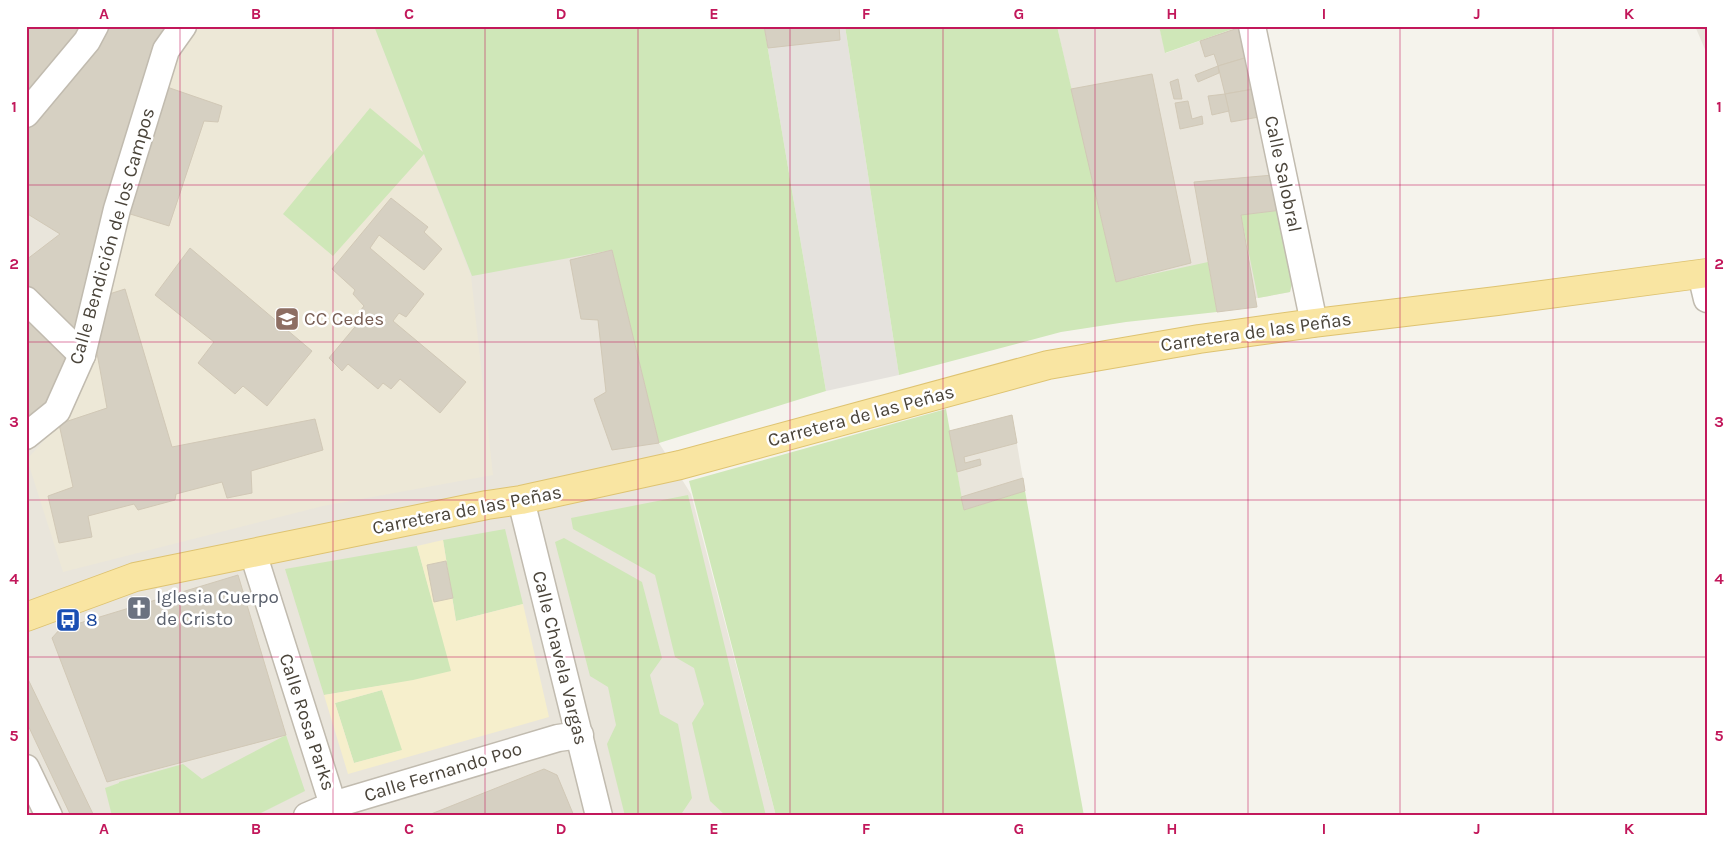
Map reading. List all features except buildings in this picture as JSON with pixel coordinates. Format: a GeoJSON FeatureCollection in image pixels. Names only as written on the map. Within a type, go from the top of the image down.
{"type":"FeatureCollection","features":[{"type":"Feature","properties":{"kind":"main road","name":"Carretera de las Peñas"},"geometry":{"type":"LineString","coordinates":[[26,617],[135,577],[487,505],[521,500],[680,464],[1048,365],[1199,339],[1314,323],[1705,282]]}},
{"type":"Feature","properties":{"kind":"street"},"geometry":{"type":"LineString","coordinates":[[26,114],[87,41],[95,26]]}},
{"type":"Feature","properties":{"kind":"street","name":"Calle Bendición de los Campos"},"geometry":{"type":"LineString","coordinates":[[26,436],[57,411],[82,355],[117,208],[166,50],[183,26]]}},
{"type":"Feature","properties":{"kind":"street","name":"Calle Salobral"},"geometry":{"type":"LineString","coordinates":[[1252,26],[1314,323]]}},
{"type":"Feature","properties":{"kind":"street"},"geometry":{"type":"LineString","coordinates":[[26,300],[82,355]]}},
{"type":"Feature","properties":{"kind":"street","name":"Calle Chavela Vargas"},"geometry":{"type":"LineString","coordinates":[[521,500],[599,816]]}},
{"type":"Feature","properties":{"kind":"street","name":"Calle Rosa Parks"},"geometry":{"type":"LineString","coordinates":[[253,553],[333,805]]}},
{"type":"Feature","properties":{"kind":"street","name":"Calle Fernando Poo"},"geometry":{"type":"LineString","coordinates":[[307,816],[333,805],[558,738],[580,735]]}},
{"type":"Feature","properties":{"kind":"street"},"geometry":{"type":"LineString","coordinates":[[26,768],[49,816]]}},
{"type":"Feature","properties":{"kind":"shaded area"},"geometry":{"type":"Polygon","coordinates":[[[26,26],[375,26],[612,250],[659,443],[691,494],[776,816],[26,816],[26,26]]]}},
{"type":"Feature","properties":{"kind":"shaded area","name":"CC Cedes"},"geometry":{"type":"Polygon","coordinates":[[[196,26],[374,26],[471,276],[493,475],[323,506],[63,572],[27,459],[69,414],[172,55],[196,26]]]}},
{"type":"Feature","properties":{"kind":"shaded area"},"geometry":{"type":"Polygon","coordinates":[[[764,26],[845,26],[899,375],[826,391],[764,26]]]}},
{"type":"Feature","properties":{"kind":"shaded area"},"geometry":{"type":"Polygon","coordinates":[[[1057,26],[1159,26],[1166,53],[1241,26],[1293,279],[1290,292],[1258,298],[1130,312],[1071,89],[1057,26]]]}},
{"type":"Feature","properties":{"kind":"shaded area"},"geometry":{"type":"Polygon","coordinates":[[[1695,26],[1707,26],[1707,54],[1695,26]]]}},
{"type":"Feature","properties":{"kind":"shaded area"},"geometry":{"type":"Polygon","coordinates":[[[1012,415],[1025,491],[964,510],[949,431],[1012,415]]]}},
{"type":"Feature","properties":{"kind":"green space"},"geometry":{"type":"Polygon","coordinates":[[[374,26],[764,26],[826,391],[659,443],[612,250],[472,276],[424,154],[333,256],[283,214],[370,108],[423,152],[374,26]]]}},
{"type":"Feature","properties":{"kind":"green space"},"geometry":{"type":"Polygon","coordinates":[[[845,26],[1057,26],[1116,282],[1208,262],[1217,312],[1126,322],[1061,332],[899,375],[845,26]]]}},
{"type":"Feature","properties":{"kind":"green space"},"geometry":{"type":"Polygon","coordinates":[[[1159,26],[1241,26],[1165,53],[1159,26]]]}},
{"type":"Feature","properties":{"kind":"green space"},"geometry":{"type":"Polygon","coordinates":[[[1282,210],[1293,279],[1290,292],[1258,298],[1241,215],[1282,210]]]}},
{"type":"Feature","properties":{"kind":"green space"},"geometry":{"type":"Polygon","coordinates":[[[946,409],[964,510],[1025,491],[1084,816],[776,816],[689,481],[946,409]]]}},
{"type":"Feature","properties":{"kind":"green space"},"geometry":{"type":"Polygon","coordinates":[[[688,495],[766,816],[726,816],[710,801],[692,723],[704,704],[694,668],[675,657],[655,575],[573,529],[571,518],[688,495]]]}},
{"type":"Feature","properties":{"kind":"green space"},"geometry":{"type":"Polygon","coordinates":[[[505,529],[523,604],[456,621],[443,540],[505,529]]]}},
{"type":"Feature","properties":{"kind":"green space"},"geometry":{"type":"Polygon","coordinates":[[[564,538],[642,582],[662,658],[650,675],[660,714],[678,724],[692,798],[680,816],[625,816],[607,744],[616,725],[608,687],[590,676],[555,542],[564,538]]]}},
{"type":"Feature","properties":{"kind":"green space"},"geometry":{"type":"Polygon","coordinates":[[[417,546],[471,739],[385,685],[324,695],[285,569],[417,546]]]}},
{"type":"Feature","properties":{"kind":"green space"},"geometry":{"type":"Polygon","coordinates":[[[382,690],[403,750],[354,763],[335,703],[382,690]]]}},
{"type":"Feature","properties":{"kind":"green space"},"geometry":{"type":"Polygon","coordinates":[[[286,735],[305,791],[255,816],[112,816],[105,788],[119,782],[183,764],[202,779],[286,735]]]}},
{"type":"Feature","properties":{"kind":"sand"},"geometry":{"type":"Polygon","coordinates":[[[443,540],[456,621],[523,604],[549,717],[348,774],[324,695],[413,680],[451,671],[417,546],[443,540]],[[382,690],[335,703],[354,763],[402,750],[382,690]]]}},
{"type":"Feature","properties":{"kind":"place","name":"CC Cedes"},"geometry":{"type":"Point","coordinates":[287,319]}},
{"type":"Feature","properties":{"kind":"place","name":"Iglesia Cuerpo de Cristo"},"geometry":{"type":"Point","coordinates":[139,608]}},
{"type":"Feature","properties":{"kind":"place","name":"8"},"geometry":{"type":"Point","coordinates":[68,620]}}]}
